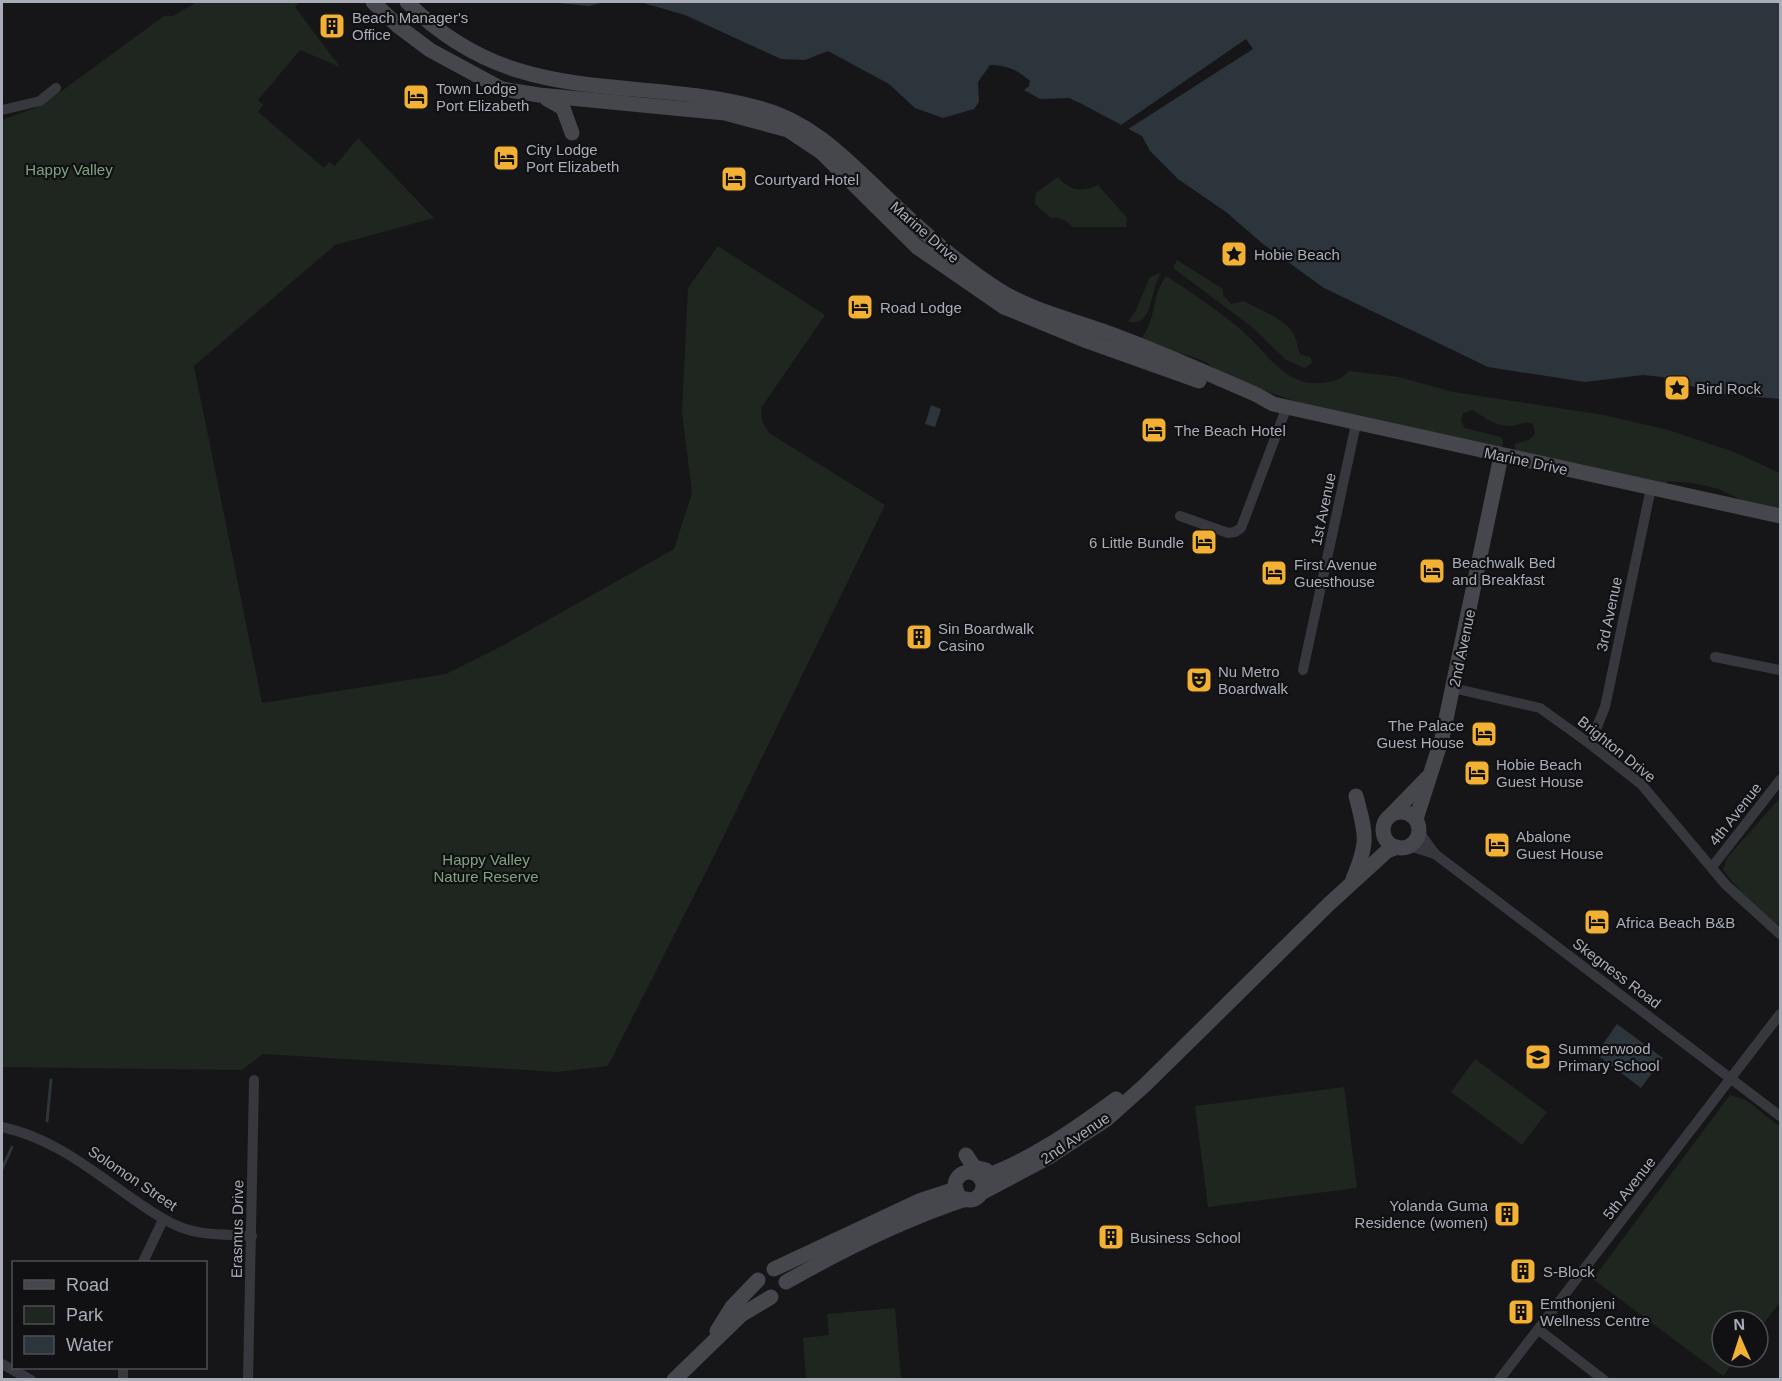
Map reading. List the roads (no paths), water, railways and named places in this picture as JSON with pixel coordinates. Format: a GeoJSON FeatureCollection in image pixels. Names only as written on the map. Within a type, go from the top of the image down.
{"type":"FeatureCollection","features":[{"type":"Feature","properties":{"kind":"main road"},"geometry":{"type":"LineString","coordinates":[[373,2],[413,38],[463,70],[502,89],[539,95],[578,92]]}},
{"type":"Feature","properties":{"kind":"main road"},"geometry":{"type":"LineString","coordinates":[[407,2],[446,34],[508,68],[578,92]]}},
{"type":"Feature","properties":{"kind":"main road","name":"Marine Drive"},"geometry":{"type":"LineString","coordinates":[[578,92],[724,113],[788,130],[820,152],[917,247],[983,294],[1023,316],[1245,398],[1780,516]]}},
{"type":"Feature","properties":{"kind":"main road","name":"Marine Drive"},"geometry":{"type":"LineString","coordinates":[[578,92],[716,100],[758,108],[791,120],[836,148],[944,251],[1006,294],[1178,361],[1279,406]]}},
{"type":"Feature","properties":{"kind":"main road"},"geometry":{"type":"LineString","coordinates":[[539,95],[563,108],[572,133]]}},
{"type":"Feature","properties":{"kind":"main road","name":"2nd Avenue"},"geometry":{"type":"LineString","coordinates":[[1418,825],[1453,688],[1501,456]]}},
{"type":"Feature","properties":{"kind":"main road","name":"2nd Avenue"},"geometry":{"type":"LineString","coordinates":[[1392,814],[1421,786],[1433,768]]}},
{"type":"Feature","properties":{"kind":"main road"},"geometry":{"type":"LineString","coordinates":[[1355,879],[1365,847],[1364,823],[1356,796]]}},
{"type":"Feature","properties":{"kind":"main road"},"geometry":{"type":"LineString","coordinates":[[1408,813],[1418,825],[1414,843],[1397,843],[1384,825],[1392,814],[1408,813]]}},
{"type":"Feature","properties":{"kind":"main road","name":"2nd Avenue"},"geometry":{"type":"LineString","coordinates":[[981,1185],[1049,1157],[1158,1070],[1355,879],[1397,843]]}},
{"type":"Feature","properties":{"kind":"main road","name":"2nd Avenue"},"geometry":{"type":"LineString","coordinates":[[703,1351],[732,1307],[764,1272],[919,1202],[961,1194],[975,1198],[981,1185],[1019,1161],[1090,1124]]}},
{"type":"Feature","properties":{"kind":"main road"},"geometry":{"type":"LineString","coordinates":[[966,1155],[974,1167],[987,1170],[1019,1161]]}},
{"type":"Feature","properties":{"kind":"main road","name":"2nd Avenue"},"geometry":{"type":"LineString","coordinates":[[961,1194],[957,1179],[963,1173],[971,1172],[981,1185]]}},
{"type":"Feature","properties":{"kind":"main road","name":"2nd Avenue"},"geometry":{"type":"LineString","coordinates":[[674,1380],[741,1315],[782,1293],[786,1282],[842,1250],[961,1194]]}},
{"type":"Feature","properties":{"kind":"main road"},"geometry":{"type":"LineString","coordinates":[[774,1269],[783,1275],[786,1282]]}},
{"type":"Feature","properties":{"kind":"main road"},"geometry":{"type":"LineString","coordinates":[[758,1280],[762,1292],[771,1297]]}},
{"type":"Feature","properties":{"kind":"street"},"geometry":{"type":"LineString","coordinates":[[2,110],[40,101],[56,88]]}},
{"type":"Feature","properties":{"kind":"street"},"geometry":{"type":"LineString","coordinates":[[1180,516],[1228,533],[1241,528],[1279,406]]}},
{"type":"Feature","properties":{"kind":"street","name":"1st Avenue"},"geometry":{"type":"LineString","coordinates":[[1303,670],[1356,424]]}},
{"type":"Feature","properties":{"kind":"street","name":"3rd Avenue"},"geometry":{"type":"LineString","coordinates":[[1590,744],[1605,706],[1651,488]]}},
{"type":"Feature","properties":{"kind":"street"},"geometry":{"type":"LineString","coordinates":[[1715,657],[1780,670]]}},
{"type":"Feature","properties":{"kind":"street","name":"Brighton Drive"},"geometry":{"type":"LineString","coordinates":[[1453,688],[1540,708],[1590,744],[1641,784],[1746,905],[1780,934]]}},
{"type":"Feature","properties":{"kind":"street","name":"4th Avenue"},"geometry":{"type":"LineString","coordinates":[[1712,867],[1780,780]]}},
{"type":"Feature","properties":{"kind":"street","name":"Skegness Road"},"geometry":{"type":"LineString","coordinates":[[1418,825],[1435,854]]}},
{"type":"Feature","properties":{"kind":"street","name":"Skegness Road"},"geometry":{"type":"LineString","coordinates":[[1397,843],[1435,854],[1780,1116]]}},
{"type":"Feature","properties":{"kind":"street","name":"5th Avenue"},"geometry":{"type":"LineString","coordinates":[[1499,1380],[1780,1014]]}},
{"type":"Feature","properties":{"kind":"street","name":"Erasmus Drive"},"geometry":{"type":"LineString","coordinates":[[248,1380],[254,1080]]}},
{"type":"Feature","properties":{"kind":"street","name":"Solomon Street"},"geometry":{"type":"LineString","coordinates":[[2,1127],[30,1134],[78,1159],[163,1220],[192,1231],[252,1236]]}},
{"type":"Feature","properties":{"kind":"street"},"geometry":{"type":"LineString","coordinates":[[144,1261],[163,1220]]}},
{"type":"Feature","properties":{"kind":"street"},"geometry":{"type":"LineString","coordinates":[[1539,1330],[1604,1380]]}},
{"type":"Feature","properties":{"kind":"street"},"geometry":{"type":"LineString","coordinates":[[2,1364],[31,1380]]}},
{"type":"Feature","properties":{"kind":"water"},"geometry":{"type":"Polygon","coordinates":[[[549,2],[604,2],[589,6],[549,2]]]}},
{"type":"Feature","properties":{"kind":"water"},"geometry":{"type":"Polygon","coordinates":[[[640,2],[1780,2],[1780,399],[1714,393],[1662,377],[1643,375],[1585,382],[1488,367],[1324,288],[1263,244],[1226,212],[1178,179],[1150,151],[1142,136],[1069,98],[1040,99],[1024,90],[1029,86],[1030,81],[1011,69],[990,65],[978,82],[979,102],[974,109],[943,118],[915,108],[889,84],[828,51],[805,60],[781,59],[685,15],[640,2]]]}},
{"type":"Feature","properties":{"kind":"water"},"geometry":{"type":"Polygon","coordinates":[[[931,405],[941,409],[935,427],[925,424],[931,405]]]}},
{"type":"Feature","properties":{"kind":"water"},"geometry":{"type":"Polygon","coordinates":[[[1617,1024],[1663,1058],[1641,1088],[1596,1054],[1617,1024]]]}},
{"type":"Feature","properties":{"kind":"waterway"},"geometry":{"type":"LineString","coordinates":[[47,1121],[51,1080]]}},
{"type":"Feature","properties":{"kind":"waterway"},"geometry":{"type":"LineString","coordinates":[[2,1169],[12,1147]]}},
{"type":"Feature","properties":{"kind":"place","name":"Beach Manager's Office"},"geometry":{"type":"Point","coordinates":[332,26]}},
{"type":"Feature","properties":{"kind":"place","name":"Town Lodge Port Elizabeth"},"geometry":{"type":"Point","coordinates":[416,97]}},
{"type":"Feature","properties":{"kind":"place","name":"City Lodge Port Elizabeth"},"geometry":{"type":"Point","coordinates":[506,158]}},
{"type":"Feature","properties":{"kind":"place","name":"Courtyard Hotel"},"geometry":{"type":"Point","coordinates":[734,179]}},
{"type":"Feature","properties":{"kind":"place","name":"Hobie Beach"},"geometry":{"type":"Point","coordinates":[1234,254]}},
{"type":"Feature","properties":{"kind":"place","name":"Road Lodge"},"geometry":{"type":"Point","coordinates":[860,307]}},
{"type":"Feature","properties":{"kind":"place","name":"Bird Rock"},"geometry":{"type":"Point","coordinates":[1677,388]}},
{"type":"Feature","properties":{"kind":"place","name":"The Beach Hotel"},"geometry":{"type":"Point","coordinates":[1154,430]}},
{"type":"Feature","properties":{"kind":"place","name":"6 Little Bundle"},"geometry":{"type":"Point","coordinates":[1204,542]}},
{"type":"Feature","properties":{"kind":"place","name":"Beachwalk Bed and Breakfast"},"geometry":{"type":"Point","coordinates":[1432,571]}},
{"type":"Feature","properties":{"kind":"place","name":"First Avenue Guesthouse"},"geometry":{"type":"Point","coordinates":[1274,573]}},
{"type":"Feature","properties":{"kind":"place","name":"Sin Boardwalk Casino"},"geometry":{"type":"Point","coordinates":[919,637]}},
{"type":"Feature","properties":{"kind":"place","name":"Nu Metro Boardwalk"},"geometry":{"type":"Point","coordinates":[1199,680]}},
{"type":"Feature","properties":{"kind":"place","name":"The Palace Guest House"},"geometry":{"type":"Point","coordinates":[1484,734]}},
{"type":"Feature","properties":{"kind":"place","name":"Hobie Beach Guest House"},"geometry":{"type":"Point","coordinates":[1477,773]}},
{"type":"Feature","properties":{"kind":"place","name":"Abalone Guest House"},"geometry":{"type":"Point","coordinates":[1497,845]}},
{"type":"Feature","properties":{"kind":"place","name":"Africa Beach B&B"},"geometry":{"type":"Point","coordinates":[1597,922]}},
{"type":"Feature","properties":{"kind":"place","name":"Summerwood Primary School"},"geometry":{"type":"Point","coordinates":[1538,1057]}},
{"type":"Feature","properties":{"kind":"place","name":"Yolanda Guma Residence (women)"},"geometry":{"type":"Point","coordinates":[1507,1214]}},
{"type":"Feature","properties":{"kind":"place","name":"Business School"},"geometry":{"type":"Point","coordinates":[1111,1237]}},
{"type":"Feature","properties":{"kind":"place","name":"S-Block"},"geometry":{"type":"Point","coordinates":[1523,1271]}},
{"type":"Feature","properties":{"kind":"place","name":"Emthonjeni Wellness Centre"},"geometry":{"type":"Point","coordinates":[1521,1312]}},
{"type":"Feature","properties":{"kind":"park label","name":"Happy Valley"},"geometry":{"type":"Point","coordinates":[69,169]}},
{"type":"Feature","properties":{"kind":"park label","name":"Happy Valley Nature Reserve"},"geometry":{"type":"Point","coordinates":[486,868]}}]}
